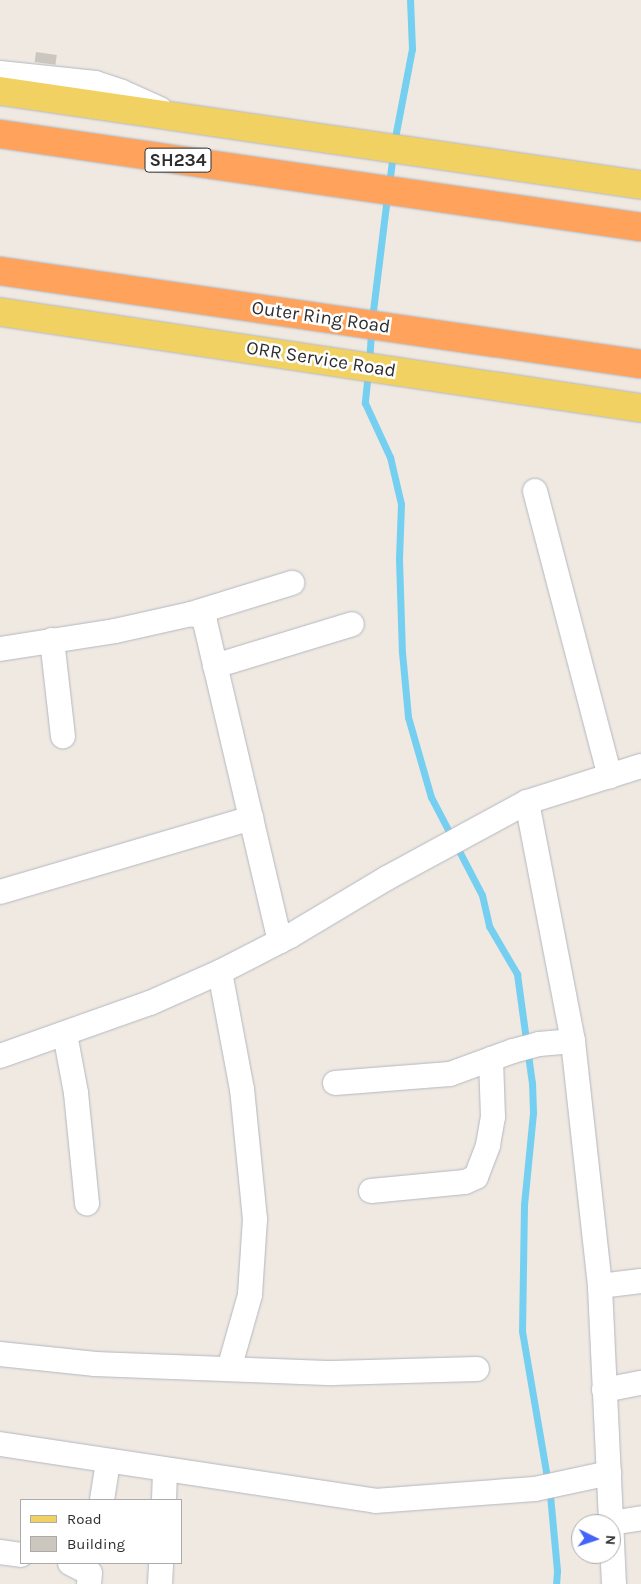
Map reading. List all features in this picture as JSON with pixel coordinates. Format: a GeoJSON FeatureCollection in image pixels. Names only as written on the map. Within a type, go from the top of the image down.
{"type":"FeatureCollection","features":[{"type":"Feature","properties":{"kind":"highway","name":"SH234"},"geometry":{"type":"LineString","coordinates":[[0,134],[641,227]]}},
{"type":"Feature","properties":{"kind":"highway","name":"Outer Ring Road"},"geometry":{"type":"LineString","coordinates":[[0,271],[641,364]]}},
{"type":"Feature","properties":{"kind":"main road"},"geometry":{"type":"LineString","coordinates":[[0,91],[641,185]]}},
{"type":"Feature","properties":{"kind":"main road","name":"ORR Service Road"},"geometry":{"type":"LineString","coordinates":[[0,312],[641,408]]}},
{"type":"Feature","properties":{"kind":"street"},"geometry":{"type":"LineString","coordinates":[[0,73],[94,83],[122,92],[174,116]]}},
{"type":"Feature","properties":{"kind":"street"},"geometry":{"type":"LineString","coordinates":[[535,491],[610,776]]}},
{"type":"Feature","properties":{"kind":"street"},"geometry":{"type":"LineString","coordinates":[[0,649],[115,631],[191,614],[292,583]]}},
{"type":"Feature","properties":{"kind":"street"},"geometry":{"type":"LineString","coordinates":[[191,614],[200,616],[205,622],[280,941]]}},
{"type":"Feature","properties":{"kind":"street"},"geometry":{"type":"LineString","coordinates":[[215,666],[352,624]]}},
{"type":"Feature","properties":{"kind":"street"},"geometry":{"type":"LineString","coordinates":[[52,640],[63,736]]}},
{"type":"Feature","properties":{"kind":"street"},"geometry":{"type":"LineString","coordinates":[[0,1056],[150,1003],[220,972],[280,941],[387,878],[527,802],[641,766]]}},
{"type":"Feature","properties":{"kind":"street"},"geometry":{"type":"LineString","coordinates":[[527,802],[573,1041],[600,1286],[611,1514]]}},
{"type":"Feature","properties":{"kind":"street"},"geometry":{"type":"LineString","coordinates":[[0,892],[251,818]]}},
{"type":"Feature","properties":{"kind":"street"},"geometry":{"type":"LineString","coordinates":[[220,972],[242,1089],[255,1219],[250,1295],[229,1369]]}},
{"type":"Feature","properties":{"kind":"street"},"geometry":{"type":"LineString","coordinates":[[65,1034],[76,1092],[87,1204]]}},
{"type":"Feature","properties":{"kind":"street"},"geometry":{"type":"LineString","coordinates":[[334,1083],[450,1074],[513,1051],[539,1044],[573,1041]]}},
{"type":"Feature","properties":{"kind":"street"},"geometry":{"type":"LineString","coordinates":[[371,1191],[465,1182],[476,1177],[488,1145],[493,1117],[491,1059]]}},
{"type":"Feature","properties":{"kind":"street"},"geometry":{"type":"LineString","coordinates":[[600,1286],[641,1281]]}},
{"type":"Feature","properties":{"kind":"street"},"geometry":{"type":"LineString","coordinates":[[0,1354],[95,1364],[333,1373],[477,1369]]}},
{"type":"Feature","properties":{"kind":"street"},"geometry":{"type":"LineString","coordinates":[[604,1390],[641,1383]]}},
{"type":"Feature","properties":{"kind":"street"},"geometry":{"type":"LineString","coordinates":[[0,1444],[108,1462],[374,1501],[535,1489],[562,1485],[609,1473]]}},
{"type":"Feature","properties":{"kind":"street"},"geometry":{"type":"LineString","coordinates":[[102,1499],[108,1462]]}},
{"type":"Feature","properties":{"kind":"street"},"geometry":{"type":"LineString","coordinates":[[164,1499],[166,1470]]}},
{"type":"Feature","properties":{"kind":"street"},"geometry":{"type":"LineString","coordinates":[[621,1521],[641,1518]]}},
{"type":"Feature","properties":{"kind":"street"},"geometry":{"type":"LineString","coordinates":[[0,1552],[20,1556]]}},
{"type":"Feature","properties":{"kind":"street"},"geometry":{"type":"LineString","coordinates":[[160,1584],[161,1564]]}},
{"type":"Feature","properties":{"kind":"street"},"geometry":{"type":"LineString","coordinates":[[613,1564],[614,1584]]}},
{"type":"Feature","properties":{"kind":"building"},"geometry":{"type":"Polygon","coordinates":[[[36,52],[57,55],[55,65],[35,62],[36,52]]]}},
{"type":"Feature","properties":{"kind":"waterway"},"geometry":{"type":"LineString","coordinates":[[394,143],[412,49],[410,0]]}},
{"type":"Feature","properties":{"kind":"waterway"},"geometry":{"type":"LineString","coordinates":[[389,185],[393,154]]}},
{"type":"Feature","properties":{"kind":"waterway"},"geometry":{"type":"LineString","coordinates":[[372,319],[387,196]]}},
{"type":"Feature","properties":{"kind":"waterway"},"geometry":{"type":"LineString","coordinates":[[369,362],[371,330]]}},
{"type":"Feature","properties":{"kind":"waterway"},"geometry":{"type":"LineString","coordinates":[[368,372],[365,403],[390,457],[401,504],[399,559],[402,652],[408,717],[431,797],[482,895],[489,926],[517,974],[532,1083],[533,1113],[524,1205],[522,1331],[550,1495],[557,1571],[556,1584]]}}]}
